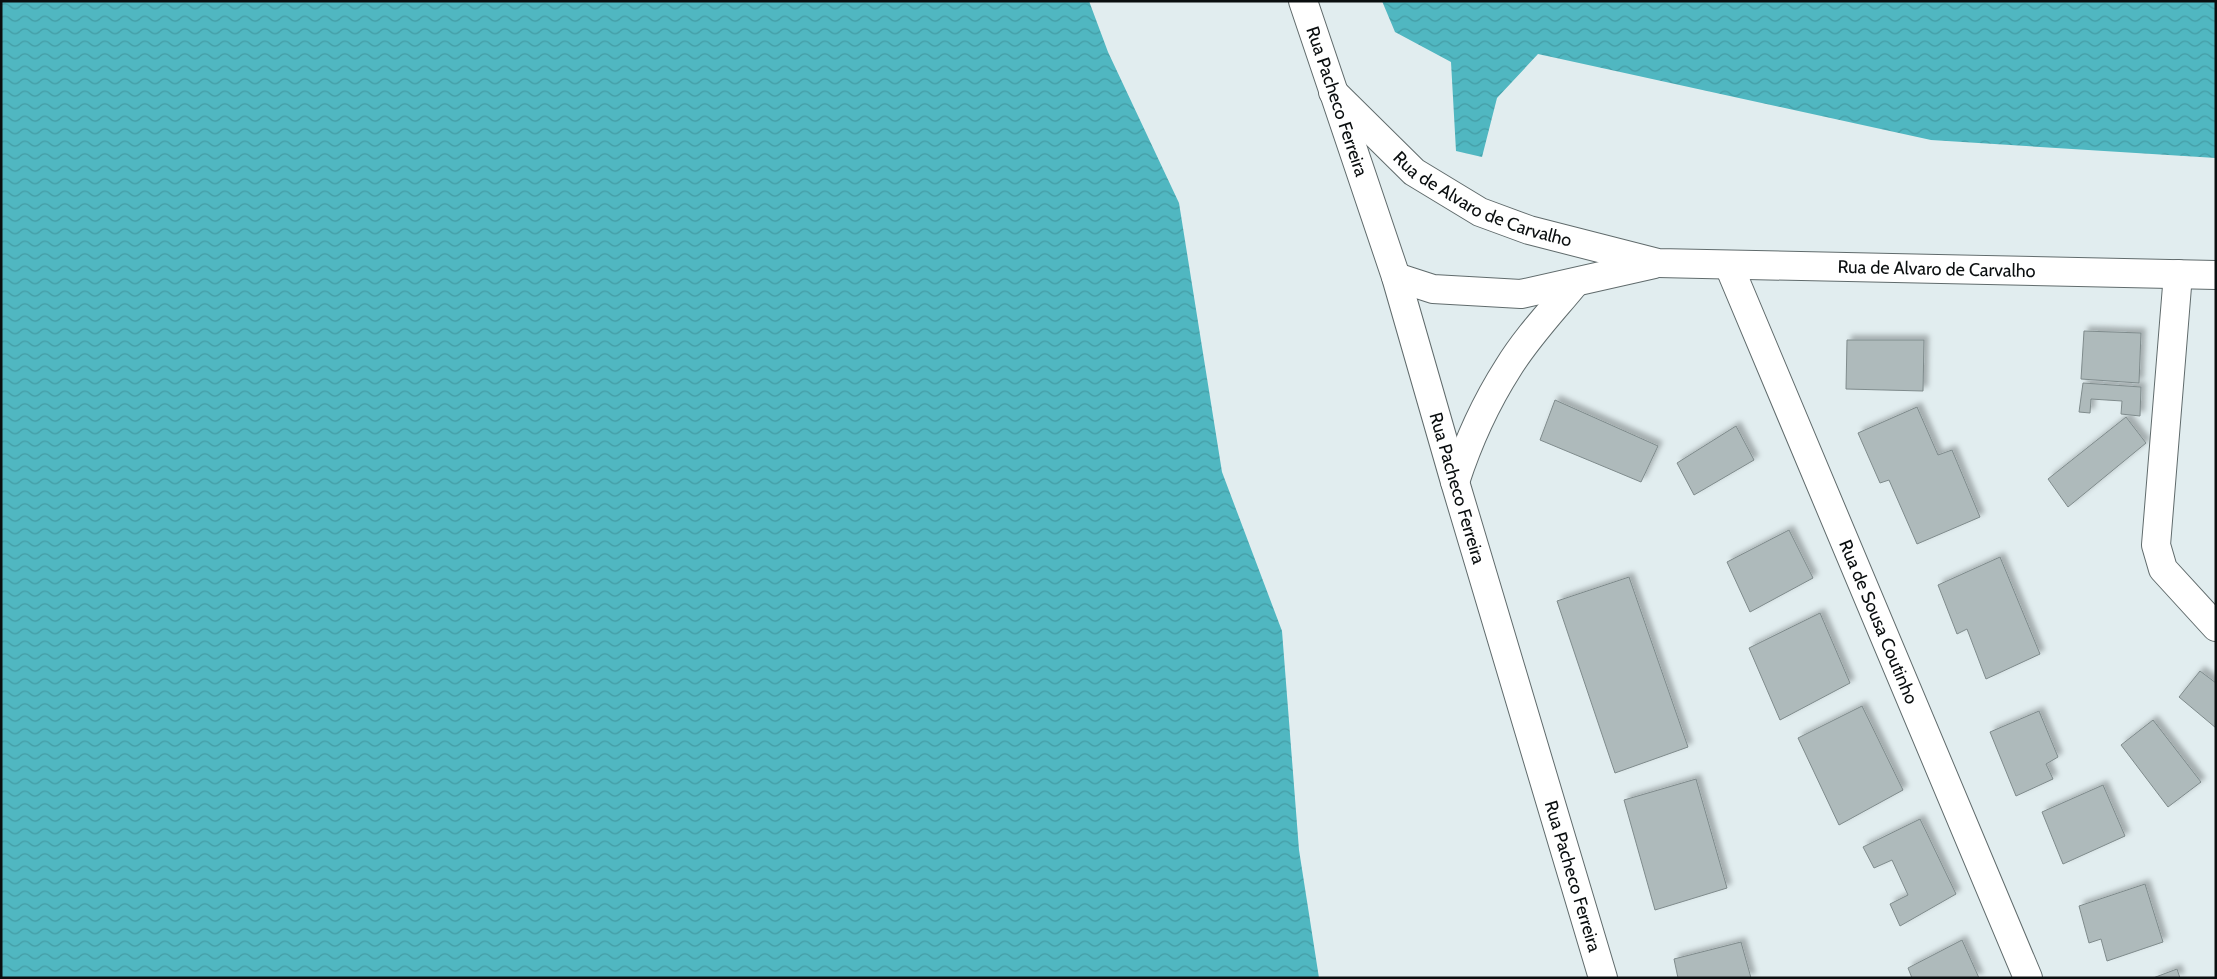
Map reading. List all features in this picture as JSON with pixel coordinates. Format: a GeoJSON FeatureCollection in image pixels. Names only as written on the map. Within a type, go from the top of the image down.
{"type":"FeatureCollection","features":[{"type":"Feature","properties":{"kind":"street","name":"Rua Pacheco Ferreira"},"geometry":{"type":"LineString","coordinates":[[1302,1],[1396,278],[1603,978]]}},
{"type":"Feature","properties":{"kind":"street","name":"Rua de Alvaro de Carvalho"},"geometry":{"type":"LineString","coordinates":[[1332,92],[1414,172],[1480,212],[1529,230],[1658,263],[2216,275]]}},
{"type":"Feature","properties":{"kind":"street","name":"Rua de Alvaro de Carvalho"},"geometry":{"type":"LineString","coordinates":[[1396,278],[1432,289],[1474,293],[1521,294],[1575,284],[1658,263]]}},
{"type":"Feature","properties":{"kind":"street","name":"Rua de Sousa Coutinho"},"geometry":{"type":"LineString","coordinates":[[1729,266],[2028,978]]}},
{"type":"Feature","properties":{"kind":"street"},"geometry":{"type":"LineString","coordinates":[[2178,274],[2156,545],[2163,569],[2216,627]]}},
{"type":"Feature","properties":{"kind":"street"},"geometry":{"type":"LineString","coordinates":[[1455,482],[1480,418],[1508,367],[1575,284]]}},
{"type":"Feature","properties":{"kind":"water"},"geometry":{"type":"Polygon","coordinates":[[[1,1],[1089,1],[1108,52],[1179,203],[1222,472],[1282,631],[1299,850],[1319,978],[1,978],[1,1]]]}},
{"type":"Feature","properties":{"kind":"water"},"geometry":{"type":"Polygon","coordinates":[[[1382,1],[2216,1],[2216,158],[1931,140],[1538,54],[1497,98],[1482,157],[1456,151],[1451,62],[1395,32],[1382,1]]]}},
{"type":"Feature","properties":{"kind":"building"},"geometry":{"type":"Polygon","coordinates":[[[2084,331],[2141,333],[2139,383],[2081,379],[2084,331]]]}},
{"type":"Feature","properties":{"kind":"building"},"geometry":{"type":"Polygon","coordinates":[[[1847,340],[1924,340],[1923,391],[1846,389],[1847,340]]]}},
{"type":"Feature","properties":{"kind":"building"},"geometry":{"type":"Polygon","coordinates":[[[2083,383],[2141,387],[2140,416],[2121,414],[2122,401],[2091,399],[2090,413],[2079,412],[2083,383]]]}},
{"type":"Feature","properties":{"kind":"building"},"geometry":{"type":"Polygon","coordinates":[[[1555,400],[1658,446],[1641,482],[1540,440],[1555,400]]]}},
{"type":"Feature","properties":{"kind":"building"},"geometry":{"type":"Polygon","coordinates":[[[1917,407],[1938,455],[1952,450],[1980,517],[1917,544],[1889,480],[1880,483],[1858,433],[1917,407]]]}},
{"type":"Feature","properties":{"kind":"building"},"geometry":{"type":"Polygon","coordinates":[[[2126,417],[2146,443],[2068,507],[2048,479],[2126,417]]]}},
{"type":"Feature","properties":{"kind":"building"},"geometry":{"type":"Polygon","coordinates":[[[1736,426],[1754,460],[1694,495],[1677,463],[1736,426]]]}},
{"type":"Feature","properties":{"kind":"building"},"geometry":{"type":"Polygon","coordinates":[[[1789,530],[1813,578],[1750,612],[1727,562],[1789,530]]]}},
{"type":"Feature","properties":{"kind":"building"},"geometry":{"type":"Polygon","coordinates":[[[2000,557],[2040,654],[1986,679],[1967,629],[1957,634],[1938,585],[2000,557]]]}},
{"type":"Feature","properties":{"kind":"building"},"geometry":{"type":"Polygon","coordinates":[[[1629,577],[1688,747],[1615,773],[1557,601],[1629,577]]]}},
{"type":"Feature","properties":{"kind":"building"},"geometry":{"type":"Polygon","coordinates":[[[1820,613],[1850,683],[1780,720],[1749,648],[1820,613]]]}},
{"type":"Feature","properties":{"kind":"building"},"geometry":{"type":"Polygon","coordinates":[[[2200,671],[2216,683],[2216,728],[2179,697],[2200,671]]]}},
{"type":"Feature","properties":{"kind":"building"},"geometry":{"type":"Polygon","coordinates":[[[1862,706],[1903,790],[1839,825],[1798,738],[1862,706]]]}},
{"type":"Feature","properties":{"kind":"building"},"geometry":{"type":"Polygon","coordinates":[[[2039,711],[2058,757],[2046,764],[2053,779],[2016,796],[1990,732],[2039,711]]]}},
{"type":"Feature","properties":{"kind":"building"},"geometry":{"type":"Polygon","coordinates":[[[2153,720],[2201,782],[2168,807],[2121,745],[2153,720]]]}},
{"type":"Feature","properties":{"kind":"building"},"geometry":{"type":"Polygon","coordinates":[[[1696,779],[1727,888],[1655,910],[1624,800],[1696,779]]]}},
{"type":"Feature","properties":{"kind":"building"},"geometry":{"type":"Polygon","coordinates":[[[2103,785],[2125,836],[2063,864],[2042,812],[2103,785]]]}},
{"type":"Feature","properties":{"kind":"building"},"geometry":{"type":"Polygon","coordinates":[[[1920,819],[1956,894],[1900,926],[1890,904],[1908,895],[1892,860],[1874,868],[1863,847],[1920,819]]]}},
{"type":"Feature","properties":{"kind":"building"},"geometry":{"type":"Polygon","coordinates":[[[2145,884],[2163,942],[2107,961],[2101,939],[2089,943],[2079,906],[2145,884]]]}},
{"type":"Feature","properties":{"kind":"building"},"geometry":{"type":"Polygon","coordinates":[[[1962,940],[1979,978],[1912,978],[1908,968],[1962,940]]]}},
{"type":"Feature","properties":{"kind":"building"},"geometry":{"type":"Polygon","coordinates":[[[1741,942],[1751,978],[1678,978],[1674,959],[1741,942]]]}},
{"type":"Feature","properties":{"kind":"building"},"geometry":{"type":"Polygon","coordinates":[[[2177,969],[2180,978],[2153,978],[2177,969]]]}}]}
